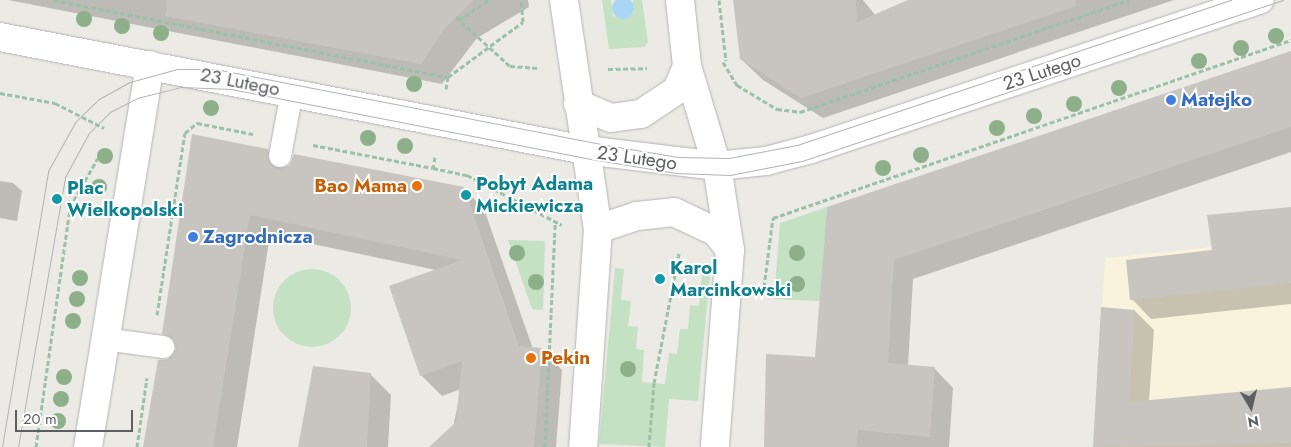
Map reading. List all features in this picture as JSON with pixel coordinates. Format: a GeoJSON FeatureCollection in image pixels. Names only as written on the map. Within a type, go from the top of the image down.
{"type":"FeatureCollection","features":[{"type":"Feature","properties":{"kind":"street"},"geometry":{"type":"LineString","coordinates":[[564,0],[572,69],[598,230],[583,447]]}},
{"type":"Feature","properties":{"kind":"street"},"geometry":{"type":"LineString","coordinates":[[680,0],[687,66],[717,166],[730,250],[715,447]]}},
{"type":"Feature","properties":{"kind":"street","name":"23 Lutego"},"geometry":{"type":"LineString","coordinates":[[0,37],[585,150],[717,166],[766,161],[811,149],[1260,0]]}},
{"type":"Feature","properties":{"kind":"street"},"geometry":{"type":"LineString","coordinates":[[88,447],[150,65]]}},
{"type":"Feature","properties":{"kind":"street"},"geometry":{"type":"LineString","coordinates":[[578,104],[611,118],[641,114],[677,90],[687,66]]}},
{"type":"Feature","properties":{"kind":"street"},"geometry":{"type":"LineString","coordinates":[[598,230],[646,214],[674,212],[716,232],[730,250]]}},
{"type":"Feature","properties":{"kind":"lane"},"geometry":{"type":"LineString","coordinates":[[282,147],[292,92]]}},
{"type":"Feature","properties":{"kind":"lane"},"geometry":{"type":"LineString","coordinates":[[105,339],[158,347]]}},
{"type":"Feature","properties":{"kind":"path"},"geometry":{"type":"LineString","coordinates":[[54,0],[448,77]]}},
{"type":"Feature","properties":{"kind":"path"},"geometry":{"type":"LineString","coordinates":[[488,0],[458,19],[510,66],[572,69],[687,66],[726,61]]}},
{"type":"Feature","properties":{"kind":"path"},"geometry":{"type":"LineString","coordinates":[[488,47],[523,22],[521,0]]}},
{"type":"Feature","properties":{"kind":"path"},"geometry":{"type":"LineString","coordinates":[[719,0],[726,61],[737,84],[777,109],[800,112],[1129,0]]}},
{"type":"Feature","properties":{"kind":"path"},"geometry":{"type":"LineString","coordinates":[[768,253],[773,218],[1291,40]]}},
{"type":"Feature","properties":{"kind":"path"},"geometry":{"type":"LineString","coordinates":[[0,93],[55,103],[114,131]]}},
{"type":"Feature","properties":{"kind":"path"},"geometry":{"type":"LineString","coordinates":[[136,447],[158,347],[185,133],[197,123],[282,147],[433,168]]}},
{"type":"Feature","properties":{"kind":"path"},"geometry":{"type":"LineString","coordinates":[[36,447],[70,207],[104,148]]}},
{"type":"Feature","properties":{"kind":"path"},"geometry":{"type":"LineString","coordinates":[[545,447],[555,224]]}},
{"type":"Feature","properties":{"kind":"path"},"geometry":{"type":"LineString","coordinates":[[649,447],[654,383],[681,243]]}},
{"type":"Feature","properties":{"kind":"shaded area"},"geometry":{"type":"Polygon","coordinates":[[[1291,239],[1291,447],[1093,447],[1105,258],[1291,239]]]}},
{"type":"Feature","properties":{"kind":"green space"},"geometry":{"type":"Polygon","coordinates":[[[602,0],[611,0],[613,16],[621,18],[634,13],[633,0],[642,0],[648,42],[644,47],[609,49],[602,0]]]}},
{"type":"Feature","properties":{"kind":"green space"},"geometry":{"type":"Polygon","coordinates":[[[827,207],[820,301],[774,299],[780,223],[827,207]]]}},
{"type":"Feature","properties":{"kind":"green space"},"geometry":{"type":"Polygon","coordinates":[[[508,240],[545,241],[543,310],[532,309],[508,240]]]}},
{"type":"Feature","properties":{"kind":"green space"},"geometry":{"type":"Polygon","coordinates":[[[615,268],[624,269],[621,300],[631,301],[628,326],[638,327],[636,349],[644,350],[642,382],[665,384],[669,353],[677,354],[680,329],[688,329],[690,305],[699,306],[702,274],[710,275],[698,401],[669,399],[665,447],[599,444],[615,268]]]}},
{"type":"Feature","properties":{"kind":"green space"},"geometry":{"type":"Polygon","coordinates":[[[312,269],[327,272],[340,280],[348,293],[351,308],[348,323],[340,336],[327,344],[312,347],[297,344],[284,336],[276,323],[273,308],[276,293],[284,280],[297,272],[312,269]]]}},
{"type":"Feature","properties":{"kind":"water"},"geometry":{"type":"Polygon","coordinates":[[[623,-3],[633,4],[634,8],[627,18],[623,19],[613,12],[612,8],[619,-2],[623,-3]]]}},
{"type":"Feature","properties":{"kind":"building"},"geometry":{"type":"Polygon","coordinates":[[[167,0],[474,0],[444,29],[421,64],[165,16],[167,0]]]}},
{"type":"Feature","properties":{"kind":"building"},"geometry":{"type":"Polygon","coordinates":[[[733,0],[856,0],[857,22],[908,0],[1075,0],[1076,6],[801,98],[740,59],[733,0]]]}},
{"type":"Feature","properties":{"kind":"building"},"geometry":{"type":"Polygon","coordinates":[[[1291,51],[1291,127],[894,260],[888,363],[935,367],[930,437],[858,430],[856,447],[764,447],[766,354],[815,357],[827,207],[1291,51]]]}},
{"type":"Feature","properties":{"kind":"building"},"geometry":{"type":"Polygon","coordinates":[[[192,134],[268,149],[268,161],[277,169],[290,165],[294,154],[464,187],[519,346],[542,348],[534,447],[429,447],[456,422],[462,361],[420,376],[389,286],[462,260],[250,215],[213,447],[143,447],[158,360],[168,359],[176,349],[171,337],[162,334],[192,134]]]}},
{"type":"Feature","properties":{"kind":"building"},"geometry":{"type":"Polygon","coordinates":[[[1291,207],[1291,283],[1130,300],[1126,260],[1212,250],[1207,215],[1291,207]]]}},
{"type":"Feature","properties":{"kind":"building"},"geometry":{"type":"Polygon","coordinates":[[[1101,307],[1135,310],[1129,402],[1291,387],[1291,443],[1093,447],[1101,307]]]}},
{"type":"Feature","properties":{"kind":"building"},"geometry":{"type":"Polygon","coordinates":[[[313,366],[371,373],[367,447],[298,447],[313,366]]]}},
{"type":"Feature","properties":{"kind":"tram line"},"geometry":{"type":"LineString","coordinates":[[2,447],[48,171],[76,121],[99,99],[130,82],[177,69],[215,69],[600,144],[678,157],[729,158],[797,145],[1231,0]]}},
{"type":"Feature","properties":{"kind":"tram line"},"geometry":{"type":"LineString","coordinates":[[18,447],[65,177],[89,133],[110,112],[137,98],[181,87],[231,89],[597,160],[676,173],[730,175],[802,161],[1283,0]]}},
{"type":"Feature","properties":{"kind":"place","name":"Matejko"},"geometry":{"type":"Point","coordinates":[1171,100]}},
{"type":"Feature","properties":{"kind":"place","name":"Bao Mama"},"geometry":{"type":"Point","coordinates":[417,186]}},
{"type":"Feature","properties":{"kind":"place","name":"Pobyt Adama Mickiewicza"},"geometry":{"type":"Point","coordinates":[466,195]}},
{"type":"Feature","properties":{"kind":"place","name":"Plac Wielkopolski"},"geometry":{"type":"Point","coordinates":[57,199]}},
{"type":"Feature","properties":{"kind":"place","name":"Zagrodnicza"},"geometry":{"type":"Point","coordinates":[193,237]}},
{"type":"Feature","properties":{"kind":"place","name":"Karol Marcinkowski"},"geometry":{"type":"Point","coordinates":[660,279]}},
{"type":"Feature","properties":{"kind":"place","name":"Pekin"},"geometry":{"type":"Point","coordinates":[531,358]}}]}
